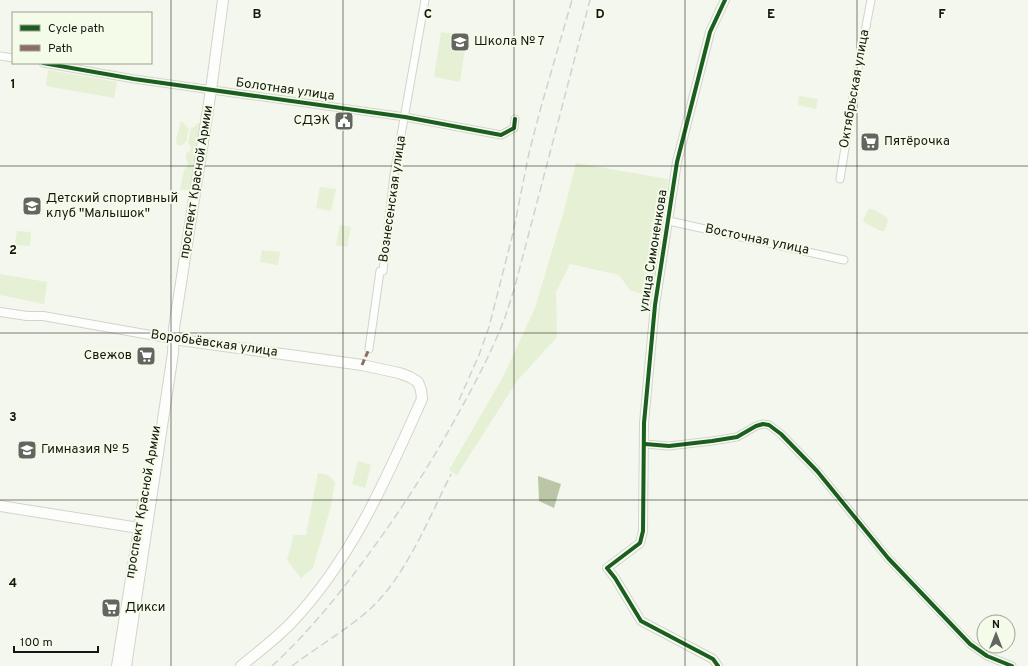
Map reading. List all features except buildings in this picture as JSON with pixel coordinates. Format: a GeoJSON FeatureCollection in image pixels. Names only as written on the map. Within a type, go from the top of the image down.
{"type":"FeatureCollection","features":[{"type":"Feature","properties":{"kind":"main road","name":"проспект Красной Армии"},"geometry":{"type":"LineString","coordinates":[[126,666],[172,361],[173,339],[211,90],[223,0]]}},
{"type":"Feature","properties":{"kind":"main road","name":"проспект Красной Армии"},"geometry":{"type":"LineString","coordinates":[[117,666],[139,528],[169,353],[173,339]]}},
{"type":"Feature","properties":{"kind":"main road","name":"Воробьёвская улица"},"geometry":{"type":"LineString","coordinates":[[173,339],[362,365],[410,376],[418,382],[421,390],[422,399],[398,454],[350,545],[313,599],[292,623],[242,666]]}},
{"type":"Feature","properties":{"kind":"main road"},"geometry":{"type":"LineString","coordinates":[[0,506],[139,528]]}},
{"type":"Feature","properties":{"kind":"street","name":"Вознесенская улица"},"geometry":{"type":"LineString","coordinates":[[369,350],[380,271],[382,271],[394,175],[425,0]]}},
{"type":"Feature","properties":{"kind":"street","name":"улица Симоненкова"},"geometry":{"type":"LineString","coordinates":[[718,666],[713,658],[641,621],[615,578],[607,568],[640,543],[643,531],[644,423],[655,305],[677,162],[710,32],[725,0]]}},
{"type":"Feature","properties":{"kind":"street","name":"Октябрьская улица"},"geometry":{"type":"LineString","coordinates":[[840,179],[856,79],[871,0]]}},
{"type":"Feature","properties":{"kind":"street"},"geometry":{"type":"LineString","coordinates":[[0,56],[12,58]]}},
{"type":"Feature","properties":{"kind":"street","name":"Болотная улица"},"geometry":{"type":"LineString","coordinates":[[49,64],[211,90],[405,117],[501,135],[514,128],[515,119]]}},
{"type":"Feature","properties":{"kind":"street","name":"Восточная улица"},"geometry":{"type":"LineString","coordinates":[[669,221],[844,260]]}},
{"type":"Feature","properties":{"kind":"street","name":"Воробьёвская улица"},"geometry":{"type":"LineString","coordinates":[[0,312],[27,316],[44,316],[173,339]]}},
{"type":"Feature","properties":{"kind":"street"},"geometry":{"type":"LineString","coordinates":[[645,444],[669,446],[712,441],[737,437],[756,426],[763,424],[769,425],[781,434],[817,471],[888,558],[970,644],[987,656],[1012,666]]}},
{"type":"Feature","properties":{"kind":"shaded area"},"geometry":{"type":"Polygon","coordinates":[[[441,32],[467,36],[460,82],[434,77],[441,32]]]}},
{"type":"Feature","properties":{"kind":"shaded area"},"geometry":{"type":"Polygon","coordinates":[[[48,70],[117,82],[114,98],[46,86],[48,70]]]}},
{"type":"Feature","properties":{"kind":"shaded area"},"geometry":{"type":"Polygon","coordinates":[[[799,96],[818,99],[816,109],[798,105],[799,96]]]}},
{"type":"Feature","properties":{"kind":"shaded area"},"geometry":{"type":"Polygon","coordinates":[[[181,121],[189,129],[186,142],[181,146],[176,144],[176,140],[181,121]]]}},
{"type":"Feature","properties":{"kind":"shaded area"},"geometry":{"type":"Polygon","coordinates":[[[200,123],[189,190],[180,190],[184,170],[188,163],[186,154],[190,151],[191,147],[188,143],[191,128],[200,123]]]}},
{"type":"Feature","properties":{"kind":"shaded area"},"geometry":{"type":"Polygon","coordinates":[[[576,163],[668,179],[653,298],[630,290],[619,275],[570,264],[556,292],[557,337],[517,381],[457,475],[449,470],[504,375],[535,308],[563,214],[576,163]]]}},
{"type":"Feature","properties":{"kind":"shaded area"},"geometry":{"type":"Polygon","coordinates":[[[320,187],[336,189],[331,211],[316,208],[320,187]]]}},
{"type":"Feature","properties":{"kind":"shaded area"},"geometry":{"type":"Polygon","coordinates":[[[869,209],[872,209],[887,217],[888,222],[884,231],[865,223],[863,220],[869,209]]]}},
{"type":"Feature","properties":{"kind":"shaded area"},"geometry":{"type":"Polygon","coordinates":[[[340,225],[351,227],[347,247],[336,245],[340,225]]]}},
{"type":"Feature","properties":{"kind":"shaded area"},"geometry":{"type":"Polygon","coordinates":[[[17,231],[31,232],[30,246],[15,245],[17,231]]]}},
{"type":"Feature","properties":{"kind":"shaded area"},"geometry":{"type":"Polygon","coordinates":[[[262,250],[280,252],[278,265],[260,262],[262,250]]]}},
{"type":"Feature","properties":{"kind":"shaded area"},"geometry":{"type":"Polygon","coordinates":[[[0,274],[47,282],[44,304],[0,295],[0,274]]]}},
{"type":"Feature","properties":{"kind":"shaded area"},"geometry":{"type":"Polygon","coordinates":[[[358,461],[371,465],[365,488],[352,484],[358,461]]]}},
{"type":"Feature","properties":{"kind":"shaded area"},"geometry":{"type":"Polygon","coordinates":[[[318,473],[328,475],[335,482],[331,506],[313,568],[301,578],[287,560],[294,535],[306,535],[318,473]]]}},
{"type":"Feature","properties":{"kind":"shaded area"},"geometry":{"type":"Polygon","coordinates":[[[538,476],[561,484],[554,508],[539,501],[538,476]]]}},
{"type":"Feature","properties":{"kind":"railway"},"geometry":{"type":"LineString","coordinates":[[459,400],[479,355],[489,327],[513,233],[529,153],[572,0]]}},
{"type":"Feature","properties":{"kind":"railway"},"geometry":{"type":"LineString","coordinates":[[272,666],[285,654],[332,601],[390,524],[437,452],[487,359],[504,321],[514,290],[590,0]]}},
{"type":"Feature","properties":{"kind":"railway"},"geometry":{"type":"LineString","coordinates":[[292,666],[360,618],[382,597],[405,565],[451,474]]}},
{"type":"Feature","properties":{"kind":"marked path"},"geometry":{"type":"LineString","coordinates":[[362,365],[369,349]]}},
{"type":"Feature","properties":{"kind":"cycle path"},"geometry":{"type":"LineString","coordinates":[[718,666],[713,659],[641,621],[615,578],[607,568],[640,543],[643,531],[644,423],[655,305],[677,162],[710,32],[725,0]]}},
{"type":"Feature","properties":{"kind":"cycle path"},"geometry":{"type":"LineString","coordinates":[[49,64],[134,79],[405,117],[501,135],[514,128],[515,119]]}},
{"type":"Feature","properties":{"kind":"cycle path"},"geometry":{"type":"LineString","coordinates":[[645,444],[669,446],[712,441],[737,437],[756,426],[763,424],[769,425],[781,434],[817,471],[888,558],[970,644],[987,656],[1012,666]]}},
{"type":"Feature","properties":{"kind":"place","name":"Школа № 7"},"geometry":{"type":"Point","coordinates":[460,42]}},
{"type":"Feature","properties":{"kind":"place","name":"СДЭК"},"geometry":{"type":"Point","coordinates":[344,121]}},
{"type":"Feature","properties":{"kind":"place","name":"Пятёрочка"},"geometry":{"type":"Point","coordinates":[870,142]}},
{"type":"Feature","properties":{"kind":"place","name":"Детский спортивный клуб \"Малышок\""},"geometry":{"type":"Point","coordinates":[32,206]}},
{"type":"Feature","properties":{"kind":"place","name":"Свежов"},"geometry":{"type":"Point","coordinates":[146,356]}},
{"type":"Feature","properties":{"kind":"place","name":"Гимназия № 5"},"geometry":{"type":"Point","coordinates":[27,450]}},
{"type":"Feature","properties":{"kind":"place","name":"Дикси"},"geometry":{"type":"Point","coordinates":[111,608]}}]}
